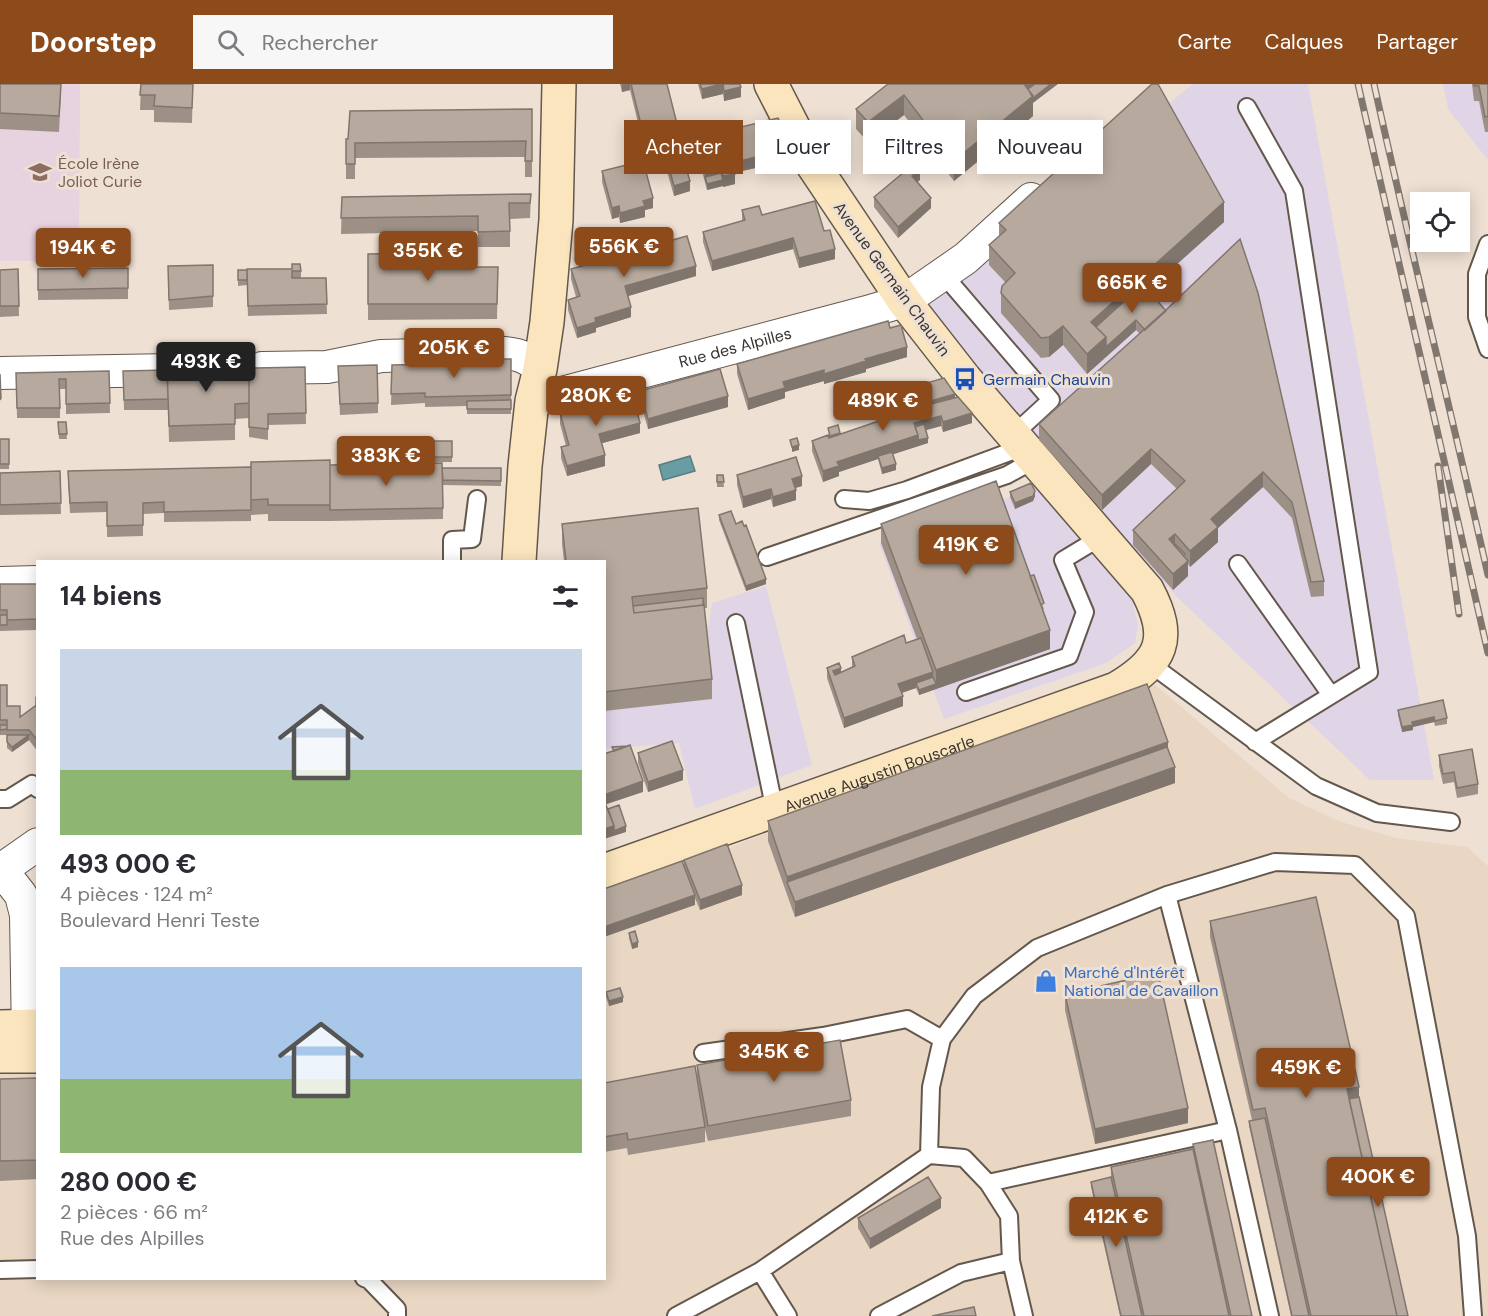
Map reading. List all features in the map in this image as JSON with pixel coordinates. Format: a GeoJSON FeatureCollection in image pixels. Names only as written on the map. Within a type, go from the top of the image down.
{"type":"FeatureCollection","features":[{"type":"Feature","properties":{"kind":"street"},"geometry":{"type":"LineString","coordinates":[[519,560],[525,465],[532,401],[540,369],[547,322],[556,220],[559,84]]}},
{"type":"Feature","properties":{"kind":"street","name":"Avenue Germain Chauvin"},"geometry":{"type":"LineString","coordinates":[[771,84],[811,162],[877,264],[904,301],[966,380],[1148,590],[1162,625],[1157,651],[1149,663]]}},
{"type":"Feature","properties":{"kind":"street","name":"Rue des Alpilles"},"geometry":{"type":"LineString","coordinates":[[532,401],[904,301],[966,258],[1053,179]]}},
{"type":"Feature","properties":{"kind":"street"},"geometry":{"type":"LineString","coordinates":[[232,369],[327,367],[381,356],[504,353],[517,354],[533,362],[540,369]]}},
{"type":"Feature","properties":{"kind":"street"},"geometry":{"type":"LineString","coordinates":[[0,373],[196,369]]}},
{"type":"Feature","properties":{"kind":"street"},"geometry":{"type":"LineString","coordinates":[[0,583],[36,582]]}},
{"type":"Feature","properties":{"kind":"street","name":"Avenue Augustin Bouscarle"},"geometry":{"type":"LineString","coordinates":[[606,870],[1116,689],[1136,677],[1149,663]]}},
{"type":"Feature","properties":{"kind":"street"},"geometry":{"type":"LineString","coordinates":[[0,1042],[23,1040],[28,1037],[26,1034],[26,915],[21,895],[1,868],[36,845]]}},
{"type":"Feature","properties":{"kind":"street"},"geometry":{"type":"LineString","coordinates":[[0,1056],[26,1034]]}},
{"type":"Feature","properties":{"kind":"lane"},"geometry":{"type":"LineString","coordinates":[[1247,107],[1294,191],[1369,672],[1255,742]]}},
{"type":"Feature","properties":{"kind":"lane"},"geometry":{"type":"LineString","coordinates":[[1488,244],[1477,274],[1477,317],[1488,349]]}},
{"type":"Feature","properties":{"kind":"lane"},"geometry":{"type":"LineString","coordinates":[[767,557],[1007,475],[1051,400],[943,274]]}},
{"type":"Feature","properties":{"kind":"lane"},"geometry":{"type":"LineString","coordinates":[[844,499],[869,501],[898,493],[1023,447]]}},
{"type":"Feature","properties":{"kind":"lane"},"geometry":{"type":"LineString","coordinates":[[452,560],[452,540],[472,539],[477,500]]}},
{"type":"Feature","properties":{"kind":"lane"},"geometry":{"type":"LineString","coordinates":[[966,692],[1070,656],[1085,612],[1063,560],[1101,537]]}},
{"type":"Feature","properties":{"kind":"lane"},"geometry":{"type":"LineString","coordinates":[[1238,564],[1331,695]]}},
{"type":"Feature","properties":{"kind":"lane"},"geometry":{"type":"LineString","coordinates":[[736,623],[775,811]]}},
{"type":"Feature","properties":{"kind":"lane"},"geometry":{"type":"LineString","coordinates":[[1149,663],[1316,786],[1377,813],[1450,822]]}},
{"type":"Feature","properties":{"kind":"lane"},"geometry":{"type":"LineString","coordinates":[[0,799],[8,799],[32,784],[36,787]]}},
{"type":"Feature","properties":{"kind":"lane"},"geometry":{"type":"LineString","coordinates":[[929,1155],[931,1087],[942,1038],[974,996],[1037,948],[1167,895],[1275,862],[1355,865],[1406,916],[1467,1236],[1473,1316]]}},
{"type":"Feature","properties":{"kind":"lane"},"geometry":{"type":"LineString","coordinates":[[1167,895],[1228,1130],[1270,1316]]}},
{"type":"Feature","properties":{"kind":"lane"},"geometry":{"type":"LineString","coordinates":[[703,1053],[822,1036],[907,1020],[942,1038]]}},
{"type":"Feature","properties":{"kind":"lane"},"geometry":{"type":"LineString","coordinates":[[988,1183],[1228,1130]]}},
{"type":"Feature","properties":{"kind":"lane"},"geometry":{"type":"LineString","coordinates":[[676,1316],[760,1271],[929,1155],[964,1158],[988,1183],[1010,1216],[1011,1261],[1024,1316]]}},
{"type":"Feature","properties":{"kind":"lane"},"geometry":{"type":"LineString","coordinates":[[879,1316],[961,1273],[1011,1261]]}},
{"type":"Feature","properties":{"kind":"lane"},"geometry":{"type":"LineString","coordinates":[[0,1270],[36,1269]]}},
{"type":"Feature","properties":{"kind":"lane"},"geometry":{"type":"LineString","coordinates":[[760,1271],[788,1316]]}},
{"type":"Feature","properties":{"kind":"lane"},"geometry":{"type":"LineString","coordinates":[[369,1280],[397,1309],[397,1316]]}},
{"type":"Feature","properties":{"kind":"lane"},"geometry":{"type":"LineString","coordinates":[[709,1316],[710,1298]]}},
{"type":"Feature","properties":{"kind":"shaded area","name":"École Irène Joliot Curie"},"geometry":{"type":"Polygon","coordinates":[[[0,84],[80,84],[79,261],[0,261],[0,84]]]}},
{"type":"Feature","properties":{"kind":"shaded area"},"geometry":{"type":"Polygon","coordinates":[[[1193,84],[1308,84],[1434,780],[1370,780],[1175,595],[1011,411],[926,301],[1082,174],[1103,174],[1103,157],[1193,84]]]}},
{"type":"Feature","properties":{"kind":"shaded area"},"geometry":{"type":"Polygon","coordinates":[[[1443,84],[1488,84],[1488,160],[1448,109],[1443,84]]]}},
{"type":"Feature","properties":{"kind":"shaded area"},"geometry":{"type":"Polygon","coordinates":[[[1036,488],[1130,594],[1138,625],[1135,643],[1106,663],[944,719],[879,543],[1036,488]]]}},
{"type":"Feature","properties":{"kind":"shaded area"},"geometry":{"type":"Polygon","coordinates":[[[766,586],[812,765],[695,809],[679,743],[606,749],[606,635],[709,625],[712,603],[766,586]]]}},
{"type":"Feature","properties":{"kind":"shaded area","name":"Marché d'Intérêt National de Cavaillon"},"geometry":{"type":"Polygon","coordinates":[[[1153,683],[1289,798],[1341,822],[1396,838],[1467,847],[1488,866],[1488,1316],[0,1316],[0,1069],[36,1067],[36,1280],[606,1280],[606,896],[1153,683]]]}},
{"type":"Feature","properties":{"kind":"water"},"geometry":{"type":"Polygon","coordinates":[[[690,456],[695,471],[663,480],[659,465],[690,456]]]}},
{"type":"Feature","properties":{"kind":"building"},"geometry":{"type":"Polygon","coordinates":[[[0,84],[61,84],[59,116],[0,113],[0,84]]]}},
{"type":"Feature","properties":{"kind":"building"},"geometry":{"type":"Polygon","coordinates":[[[141,84],[193,84],[192,108],[154,106],[155,95],[140,95],[141,84]]]}},
{"type":"Feature","properties":{"kind":"building"},"geometry":{"type":"Polygon","coordinates":[[[631,84],[667,84],[676,120],[640,120],[631,84]]]}},
{"type":"Feature","properties":{"kind":"building"},"geometry":{"type":"Polygon","coordinates":[[[700,84],[722,84],[702,89],[700,84]]]}},
{"type":"Feature","properties":{"kind":"building"},"geometry":{"type":"Polygon","coordinates":[[[723,84],[740,84],[741,87],[724,91],[723,84]]]}},
{"type":"Feature","properties":{"kind":"building"},"geometry":{"type":"Polygon","coordinates":[[[888,84],[1024,84],[1033,96],[1004,120],[977,120],[977,142],[965,152],[965,120],[923,120],[904,95],[871,120],[866,120],[856,109],[888,84]]]}},
{"type":"Feature","properties":{"kind":"building"},"geometry":{"type":"Polygon","coordinates":[[[1035,84],[1051,84],[1033,98],[1028,89],[1035,84]]]}},
{"type":"Feature","properties":{"kind":"building"},"geometry":{"type":"Polygon","coordinates":[[[1152,84],[1158,84],[1224,202],[1151,268],[1157,274],[1149,282],[1143,275],[1091,322],[1106,337],[1087,354],[1063,326],[1049,337],[1041,338],[1001,293],[1002,286],[1015,273],[989,245],[1006,230],[999,223],[1053,174],[1103,174],[1103,129],[1152,84]]]}},
{"type":"Feature","properties":{"kind":"building"},"geometry":{"type":"Polygon","coordinates":[[[1474,84],[1488,84],[1488,116],[1485,117],[1479,86],[1474,86],[1474,84]]]}},
{"type":"Feature","properties":{"kind":"building"},"geometry":{"type":"Polygon","coordinates":[[[532,109],[532,161],[525,161],[526,141],[355,143],[355,164],[346,164],[346,139],[348,139],[350,111],[532,109]]]}},
{"type":"Feature","properties":{"kind":"building"},"geometry":{"type":"Polygon","coordinates":[[[755,124],[755,157],[743,160],[743,127],[755,124]]]}},
{"type":"Feature","properties":{"kind":"building"},"geometry":{"type":"Polygon","coordinates":[[[624,166],[624,174],[647,174],[653,198],[643,201],[645,206],[620,213],[619,206],[612,208],[602,171],[624,166]]]}},
{"type":"Feature","properties":{"kind":"building"},"geometry":{"type":"Polygon","coordinates":[[[671,174],[688,174],[690,181],[674,186],[671,174]]]}},
{"type":"Feature","properties":{"kind":"building"},"geometry":{"type":"Polygon","coordinates":[[[721,174],[723,180],[707,184],[705,177],[721,174]]]}},
{"type":"Feature","properties":{"kind":"building"},"geometry":{"type":"Polygon","coordinates":[[[902,174],[914,174],[912,176],[931,198],[898,227],[874,197],[902,174]]]}},
{"type":"Feature","properties":{"kind":"building"},"geometry":{"type":"Polygon","coordinates":[[[531,194],[530,203],[509,203],[510,231],[478,232],[478,216],[341,218],[342,197],[531,194]]]}},
{"type":"Feature","properties":{"kind":"building"},"geometry":{"type":"Polygon","coordinates":[[[815,201],[824,231],[830,230],[835,249],[799,258],[793,238],[712,261],[703,232],[745,220],[742,210],[759,206],[762,215],[815,201]]]}},
{"type":"Feature","properties":{"kind":"building"},"geometry":{"type":"Polygon","coordinates":[[[687,236],[696,266],[625,286],[631,307],[595,318],[596,322],[577,328],[568,300],[580,296],[571,269],[687,236]]]}},
{"type":"Feature","properties":{"kind":"building"},"geometry":{"type":"Polygon","coordinates":[[[1240,239],[1258,293],[1324,581],[1311,582],[1292,502],[1263,472],[1211,519],[1218,527],[1190,551],[1175,534],[1169,539],[1188,561],[1173,574],[1133,530],[1185,481],[1151,449],[1102,495],[1039,424],[1168,308],[1240,239]]]}},
{"type":"Feature","properties":{"kind":"building"},"geometry":{"type":"Polygon","coordinates":[[[418,253],[418,267],[498,267],[497,304],[368,304],[368,254],[418,253]]]}},
{"type":"Feature","properties":{"kind":"building"},"geometry":{"type":"Polygon","coordinates":[[[292,264],[300,264],[301,271],[292,271],[292,278],[326,278],[327,304],[248,306],[247,269],[292,269],[292,264]]]}},
{"type":"Feature","properties":{"kind":"building"},"geometry":{"type":"Polygon","coordinates":[[[213,265],[213,296],[169,300],[168,266],[213,265]]]}},
{"type":"Feature","properties":{"kind":"building"},"geometry":{"type":"Polygon","coordinates":[[[128,268],[128,288],[38,290],[38,269],[128,268]]]}},
{"type":"Feature","properties":{"kind":"building"},"geometry":{"type":"Polygon","coordinates":[[[18,269],[19,306],[0,306],[0,270],[18,269]]]}},
{"type":"Feature","properties":{"kind":"building"},"geometry":{"type":"Polygon","coordinates":[[[238,270],[247,270],[247,280],[238,280],[238,270]]]}},
{"type":"Feature","properties":{"kind":"building"},"geometry":{"type":"Polygon","coordinates":[[[1143,284],[1166,311],[1145,330],[1136,320],[1106,347],[1106,337],[1096,327],[1143,284]]]}},
{"type":"Feature","properties":{"kind":"building"},"geometry":{"type":"Polygon","coordinates":[[[888,321],[890,328],[901,325],[907,347],[824,374],[824,370],[783,382],[785,388],[748,399],[737,364],[888,321]]]}},
{"type":"Feature","properties":{"kind":"building"},"geometry":{"type":"Polygon","coordinates":[[[466,359],[511,359],[511,395],[425,397],[425,393],[391,394],[392,365],[466,363],[466,359]]]}},
{"type":"Feature","properties":{"kind":"building"},"geometry":{"type":"Polygon","coordinates":[[[249,363],[249,403],[235,404],[235,424],[169,426],[167,365],[249,363]]]}},
{"type":"Feature","properties":{"kind":"building"},"geometry":{"type":"Polygon","coordinates":[[[377,365],[378,403],[340,404],[338,366],[377,365]]]}},
{"type":"Feature","properties":{"kind":"building"},"geometry":{"type":"Polygon","coordinates":[[[305,367],[306,413],[268,414],[268,429],[249,427],[249,368],[305,367]]]}},
{"type":"Feature","properties":{"kind":"building"},"geometry":{"type":"Polygon","coordinates":[[[720,369],[728,396],[648,419],[640,391],[720,369]]]}},
{"type":"Feature","properties":{"kind":"building"},"geometry":{"type":"Polygon","coordinates":[[[167,370],[168,399],[124,400],[123,371],[167,370]]]}},
{"type":"Feature","properties":{"kind":"building"},"geometry":{"type":"Polygon","coordinates":[[[109,371],[110,403],[66,404],[66,379],[59,379],[60,408],[17,408],[16,373],[109,371]]]}},
{"type":"Feature","properties":{"kind":"building"},"geometry":{"type":"Polygon","coordinates":[[[944,378],[955,394],[900,410],[895,392],[944,378]]]}},
{"type":"Feature","properties":{"kind":"building"},"geometry":{"type":"Polygon","coordinates":[[[632,393],[640,423],[599,434],[605,455],[567,466],[561,447],[569,445],[560,413],[632,393]]]}},
{"type":"Feature","properties":{"kind":"building"},"geometry":{"type":"Polygon","coordinates":[[[958,397],[972,413],[943,422],[941,416],[914,423],[918,435],[837,462],[839,466],[823,471],[812,441],[828,435],[829,438],[920,407],[958,397]]]}},
{"type":"Feature","properties":{"kind":"building"},"geometry":{"type":"Polygon","coordinates":[[[511,400],[511,409],[467,409],[467,401],[511,400]]]}},
{"type":"Feature","properties":{"kind":"building"},"geometry":{"type":"Polygon","coordinates":[[[58,422],[66,422],[67,434],[59,434],[58,422]]]}},
{"type":"Feature","properties":{"kind":"building"},"geometry":{"type":"Polygon","coordinates":[[[924,424],[928,438],[918,440],[915,427],[924,424]]]}},
{"type":"Feature","properties":{"kind":"building"},"geometry":{"type":"Polygon","coordinates":[[[838,425],[840,433],[830,436],[828,428],[838,425]]]}},
{"type":"Feature","properties":{"kind":"building"},"geometry":{"type":"Polygon","coordinates":[[[797,438],[799,445],[792,447],[790,440],[797,438]]]}},
{"type":"Feature","properties":{"kind":"building"},"geometry":{"type":"Polygon","coordinates":[[[0,439],[9,439],[9,464],[0,464],[0,439]]]}},
{"type":"Feature","properties":{"kind":"building"},"geometry":{"type":"Polygon","coordinates":[[[426,441],[452,441],[452,457],[426,457],[426,441]]]}},
{"type":"Feature","properties":{"kind":"building"},"geometry":{"type":"Polygon","coordinates":[[[892,452],[896,464],[882,468],[878,456],[892,452]]]}},
{"type":"Feature","properties":{"kind":"building"},"geometry":{"type":"Polygon","coordinates":[[[796,457],[802,476],[792,479],[796,490],[773,497],[771,489],[743,497],[737,475],[796,457]]]}},
{"type":"Feature","properties":{"kind":"building"},"geometry":{"type":"Polygon","coordinates":[[[330,460],[330,505],[268,505],[268,499],[251,500],[251,462],[330,460]]]}},
{"type":"Feature","properties":{"kind":"building"},"geometry":{"type":"Polygon","coordinates":[[[442,463],[443,508],[330,510],[330,465],[442,463]]]}},
{"type":"Feature","properties":{"kind":"building"},"geometry":{"type":"Polygon","coordinates":[[[251,467],[251,510],[164,512],[164,502],[143,503],[143,525],[107,526],[107,502],[70,503],[68,471],[251,467]]]}},
{"type":"Feature","properties":{"kind":"building"},"geometry":{"type":"Polygon","coordinates":[[[442,468],[501,468],[501,481],[443,480],[442,468]]]}},
{"type":"Feature","properties":{"kind":"building"},"geometry":{"type":"Polygon","coordinates":[[[60,471],[61,503],[0,505],[0,473],[60,471]]]}},
{"type":"Feature","properties":{"kind":"building"},"geometry":{"type":"Polygon","coordinates":[[[717,475],[723,475],[724,482],[717,482],[717,475]]]}},
{"type":"Feature","properties":{"kind":"building"},"geometry":{"type":"Polygon","coordinates":[[[996,481],[1050,630],[936,670],[881,524],[996,481]]]}},
{"type":"Feature","properties":{"kind":"building"},"geometry":{"type":"Polygon","coordinates":[[[1031,483],[1035,491],[1033,496],[1015,503],[1010,492],[1031,483]]]}},
{"type":"Feature","properties":{"kind":"building"},"geometry":{"type":"Polygon","coordinates":[[[698,508],[707,588],[632,597],[634,613],[704,605],[712,679],[606,692],[606,560],[566,560],[562,524],[698,508]]]}},
{"type":"Feature","properties":{"kind":"building"},"geometry":{"type":"Polygon","coordinates":[[[731,511],[736,524],[742,521],[744,526],[746,525],[766,579],[746,586],[719,515],[731,511]]]}},
{"type":"Feature","properties":{"kind":"building"},"geometry":{"type":"Polygon","coordinates":[[[1174,545],[1185,554],[1184,556],[1174,545]]]}},
{"type":"Feature","properties":{"kind":"building"},"geometry":{"type":"Polygon","coordinates":[[[1034,575],[1044,603],[1041,605],[1030,576],[1034,575]]]}},
{"type":"Feature","properties":{"kind":"building"},"geometry":{"type":"Polygon","coordinates":[[[0,584],[36,584],[36,619],[7,620],[7,610],[0,610],[0,584]]]}},
{"type":"Feature","properties":{"kind":"building"},"geometry":{"type":"Polygon","coordinates":[[[703,598],[703,605],[634,613],[633,606],[703,598]]]}},
{"type":"Feature","properties":{"kind":"building"},"geometry":{"type":"Polygon","coordinates":[[[0,615],[7,615],[7,625],[0,625],[0,615]]]}},
{"type":"Feature","properties":{"kind":"building"},"geometry":{"type":"Polygon","coordinates":[[[904,635],[906,643],[921,638],[933,672],[898,684],[903,696],[844,718],[827,668],[839,663],[841,668],[833,671],[835,675],[855,666],[852,657],[904,635]]]}},
{"type":"Feature","properties":{"kind":"building"},"geometry":{"type":"Polygon","coordinates":[[[933,677],[936,684],[919,690],[916,683],[933,677]]]}},
{"type":"Feature","properties":{"kind":"building"},"geometry":{"type":"Polygon","coordinates":[[[1147,684],[1168,742],[787,877],[768,821],[1147,684]]]}},
{"type":"Feature","properties":{"kind":"building"},"geometry":{"type":"Polygon","coordinates":[[[0,685],[7,685],[7,706],[20,706],[20,717],[36,705],[36,739],[29,730],[7,730],[7,720],[0,720],[0,685]]]}},
{"type":"Feature","properties":{"kind":"building"},"geometry":{"type":"Polygon","coordinates":[[[1443,700],[1447,718],[1435,721],[1434,717],[1402,727],[1398,710],[1443,700]]]}},
{"type":"Feature","properties":{"kind":"building"},"geometry":{"type":"Polygon","coordinates":[[[0,725],[7,725],[7,729],[0,730],[0,725]]]}},
{"type":"Feature","properties":{"kind":"building"},"geometry":{"type":"Polygon","coordinates":[[[7,735],[29,735],[12,747],[7,742],[7,735]]]}},
{"type":"Feature","properties":{"kind":"building"},"geometry":{"type":"Polygon","coordinates":[[[672,741],[683,770],[648,782],[638,753],[672,741]]]}},
{"type":"Feature","properties":{"kind":"building"},"geometry":{"type":"Polygon","coordinates":[[[630,745],[643,781],[606,794],[606,753],[630,745]]]}},
{"type":"Feature","properties":{"kind":"building"},"geometry":{"type":"Polygon","coordinates":[[[628,746],[614,751],[612,747],[628,746]]]}},
{"type":"Feature","properties":{"kind":"building"},"geometry":{"type":"Polygon","coordinates":[[[1167,747],[1175,767],[795,902],[787,882],[1167,747]]]}},
{"type":"Feature","properties":{"kind":"building"},"geometry":{"type":"Polygon","coordinates":[[[1472,749],[1478,784],[1457,788],[1454,772],[1443,774],[1439,755],[1472,749]]]}},
{"type":"Feature","properties":{"kind":"building"},"geometry":{"type":"Polygon","coordinates":[[[606,805],[614,826],[606,828],[606,805]]]}},
{"type":"Feature","properties":{"kind":"building"},"geometry":{"type":"Polygon","coordinates":[[[619,805],[626,826],[614,831],[608,809],[619,805]]]}},
{"type":"Feature","properties":{"kind":"building"},"geometry":{"type":"Polygon","coordinates":[[[727,844],[742,885],[700,900],[684,860],[727,844]]]}},
{"type":"Feature","properties":{"kind":"building"},"geometry":{"type":"Polygon","coordinates":[[[682,861],[695,895],[606,926],[606,888],[682,861]]]}},
{"type":"Feature","properties":{"kind":"building"},"geometry":{"type":"Polygon","coordinates":[[[1316,897],[1359,1087],[1347,1089],[1397,1316],[1311,1316],[1265,1108],[1253,1110],[1210,921],[1316,897]]]}},
{"type":"Feature","properties":{"kind":"building"},"geometry":{"type":"Polygon","coordinates":[[[635,931],[638,942],[632,944],[629,933],[635,931]]]}},
{"type":"Feature","properties":{"kind":"building"},"geometry":{"type":"Polygon","coordinates":[[[1158,973],[1188,1108],[1095,1129],[1065,994],[1158,973]]]}},
{"type":"Feature","properties":{"kind":"building"},"geometry":{"type":"Polygon","coordinates":[[[620,988],[623,997],[609,1001],[606,992],[620,988]]]}},
{"type":"Feature","properties":{"kind":"building"},"geometry":{"type":"Polygon","coordinates":[[[840,1040],[851,1100],[708,1126],[697,1065],[840,1040]]]}},
{"type":"Feature","properties":{"kind":"building"},"geometry":{"type":"Polygon","coordinates":[[[695,1066],[705,1127],[628,1140],[627,1133],[606,1137],[606,1083],[695,1066]]]}},
{"type":"Feature","properties":{"kind":"building"},"geometry":{"type":"Polygon","coordinates":[[[36,1078],[36,1160],[0,1161],[0,1079],[36,1078]]]}},
{"type":"Feature","properties":{"kind":"building"},"geometry":{"type":"Polygon","coordinates":[[[1359,1097],[1408,1316],[1397,1316],[1349,1099],[1359,1097]]]}},
{"type":"Feature","properties":{"kind":"building"},"geometry":{"type":"Polygon","coordinates":[[[1265,1118],[1309,1316],[1292,1316],[1249,1121],[1265,1118]]]}},
{"type":"Feature","properties":{"kind":"building"},"geometry":{"type":"Polygon","coordinates":[[[1213,1140],[1252,1316],[1231,1316],[1193,1144],[1213,1140]]]}},
{"type":"Feature","properties":{"kind":"building"},"geometry":{"type":"Polygon","coordinates":[[[1193,1149],[1229,1316],[1144,1316],[1111,1167],[1193,1149]]]}},
{"type":"Feature","properties":{"kind":"building"},"geometry":{"type":"Polygon","coordinates":[[[928,1177],[941,1198],[870,1239],[858,1218],[928,1177]]]}},
{"type":"Feature","properties":{"kind":"building"},"geometry":{"type":"Polygon","coordinates":[[[1111,1177],[1142,1316],[1121,1316],[1091,1182],[1111,1177]]]}},
{"type":"Feature","properties":{"kind":"building"},"geometry":{"type":"Polygon","coordinates":[[[974,1307],[976,1316],[932,1316],[974,1307]]]}},
{"type":"Feature","properties":{"kind":"railway"},"geometry":{"type":"LineString","coordinates":[[1358,84],[1488,653]]}},
{"type":"Feature","properties":{"kind":"railway"},"geometry":{"type":"LineString","coordinates":[[1374,84],[1488,575]]}},
{"type":"Feature","properties":{"kind":"railway"},"geometry":{"type":"LineString","coordinates":[[1438,466],[1459,614]]}},
{"type":"Feature","properties":{"kind":"place","name":"École Irène Joliot Curie"},"geometry":{"type":"Point","coordinates":[40,172]}},
{"type":"Feature","properties":{"kind":"place","name":"Germain Chauvin"},"geometry":{"type":"Point","coordinates":[965,379]}},
{"type":"Feature","properties":{"kind":"place","name":"Marché d'Intérêt National de Cavaillon"},"geometry":{"type":"Point","coordinates":[1046,981]}}]}
